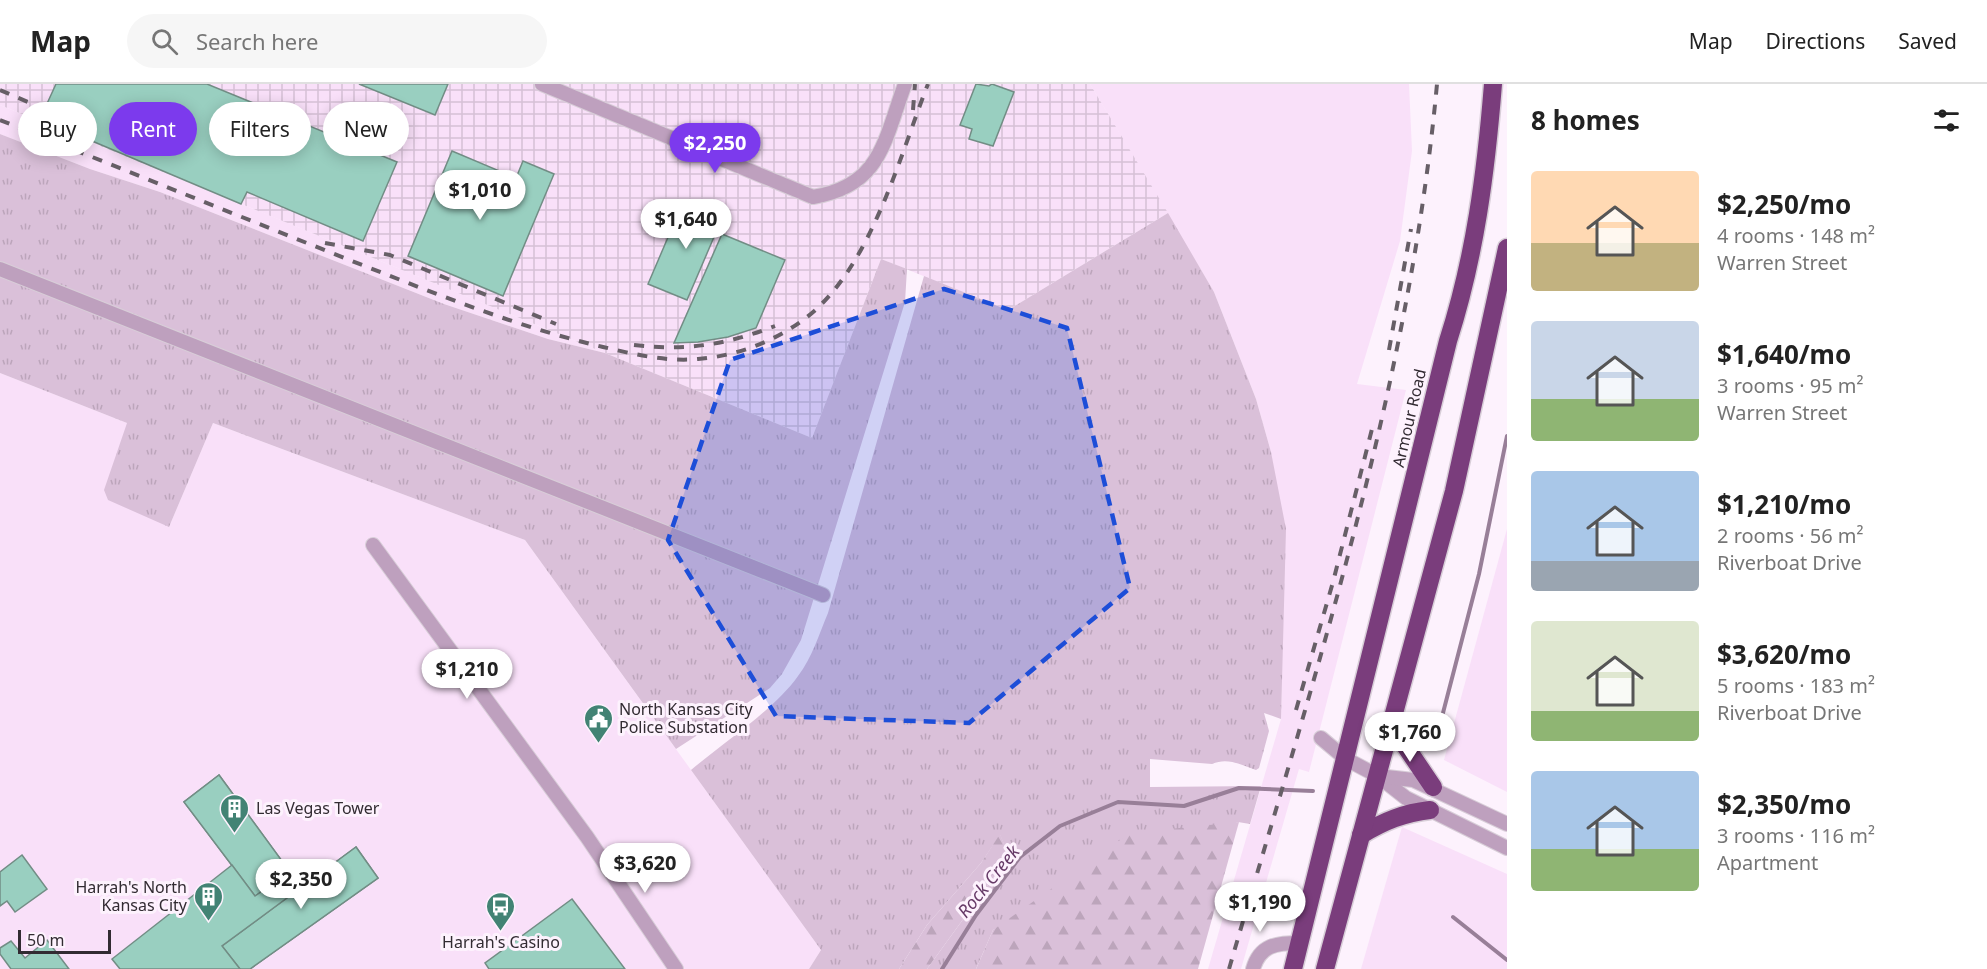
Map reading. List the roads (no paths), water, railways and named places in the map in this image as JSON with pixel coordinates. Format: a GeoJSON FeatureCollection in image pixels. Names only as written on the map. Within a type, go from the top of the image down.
{"type":"FeatureCollection","features":[{"type":"Feature","properties":{"kind":"highway","name":"Armour Road"},"geometry":{"type":"LineString","coordinates":[[1293,969],[1448,341],[1465,288],[1480,208],[1493,84]]}},
{"type":"Feature","properties":{"kind":"highway"},"geometry":{"type":"LineString","coordinates":[[1325,969],[1454,491],[1507,248]]}},
{"type":"Feature","properties":{"kind":"highway"},"geometry":{"type":"LineString","coordinates":[[1394,716],[1400,738],[1432,788]]}},
{"type":"Feature","properties":{"kind":"highway"},"geometry":{"type":"LineString","coordinates":[[1361,835],[1385,821],[1409,812],[1430,810]]}},
{"type":"Feature","properties":{"kind":"street"},"geometry":{"type":"LineString","coordinates":[[542,84],[813,197],[847,188],[867,174],[875,162],[905,84]]}},
{"type":"Feature","properties":{"kind":"street"},"geometry":{"type":"LineString","coordinates":[[0,269],[823,595]]}},
{"type":"Feature","properties":{"kind":"street"},"geometry":{"type":"LineString","coordinates":[[373,546],[587,837],[676,969]]}},
{"type":"Feature","properties":{"kind":"street"},"geometry":{"type":"LineString","coordinates":[[1321,738],[1346,759],[1378,776],[1406,798],[1507,848]]}},
{"type":"Feature","properties":{"kind":"street"},"geometry":{"type":"LineString","coordinates":[[1378,776],[1413,780],[1507,824]]}},
{"type":"Feature","properties":{"kind":"street"},"geometry":{"type":"LineString","coordinates":[[1253,969],[1256,956],[1266,947],[1280,943],[1299,943]]}},
{"type":"Feature","properties":{"kind":"waterway"},"geometry":{"type":"LineString","coordinates":[[1430,745],[1437,736],[1479,574],[1507,436]]}},
{"type":"Feature","properties":{"kind":"waterway","name":"Rock Creek"},"geometry":{"type":"LineString","coordinates":[[942,969],[976,915],[1020,857],[1060,826],[1118,802],[1184,806],[1239,788],[1313,791]]}},
{"type":"Feature","properties":{"kind":"waterway","name":"Rock Creek"},"geometry":{"type":"LineString","coordinates":[[1453,917],[1507,960]]}},
{"type":"Feature","properties":{"kind":"railway"},"geometry":{"type":"LineString","coordinates":[[913,110],[915,84]]}},
{"type":"Feature","properties":{"kind":"railway"},"geometry":{"type":"LineString","coordinates":[[0,120],[352,261],[476,308],[539,330],[603,347],[650,357],[686,360],[727,355],[756,346],[795,326],[829,296],[849,270],[881,210],[928,84]]}},
{"type":"Feature","properties":{"kind":"railway"},"geometry":{"type":"LineString","coordinates":[[1229,969],[1325,641],[1381,421],[1405,309],[1424,197],[1437,84]]}},
{"type":"Feature","properties":{"kind":"railway"},"geometry":{"type":"LineString","coordinates":[[0,90],[28,102]]}},
{"type":"Feature","properties":{"kind":"railway"},"geometry":{"type":"LineString","coordinates":[[1389,350],[1411,229]]}},
{"type":"Feature","properties":{"kind":"railway"},"geometry":{"type":"LineString","coordinates":[[325,243],[390,255],[556,324]]}},
{"type":"Feature","properties":{"kind":"railway"},"geometry":{"type":"LineString","coordinates":[[634,345],[653,347],[706,345],[739,338],[775,326]]}},
{"type":"Feature","properties":{"kind":"railway"},"geometry":{"type":"LineString","coordinates":[[1296,710],[1333,582],[1372,429]]}},
{"type":"Feature","properties":{"kind":"place","name":"North Kansas City Police Substation"},"geometry":{"type":"Point","coordinates":[598,744]}},
{"type":"Feature","properties":{"kind":"place","name":"Las Vegas Tower"},"geometry":{"type":"Point","coordinates":[235,834]}},
{"type":"Feature","properties":{"kind":"place","name":"Harrah's North Kansas City"},"geometry":{"type":"Point","coordinates":[208,922]}},
{"type":"Feature","properties":{"kind":"place","name":"Harrah's Casino"},"geometry":{"type":"Point","coordinates":[501,932]}}]}
